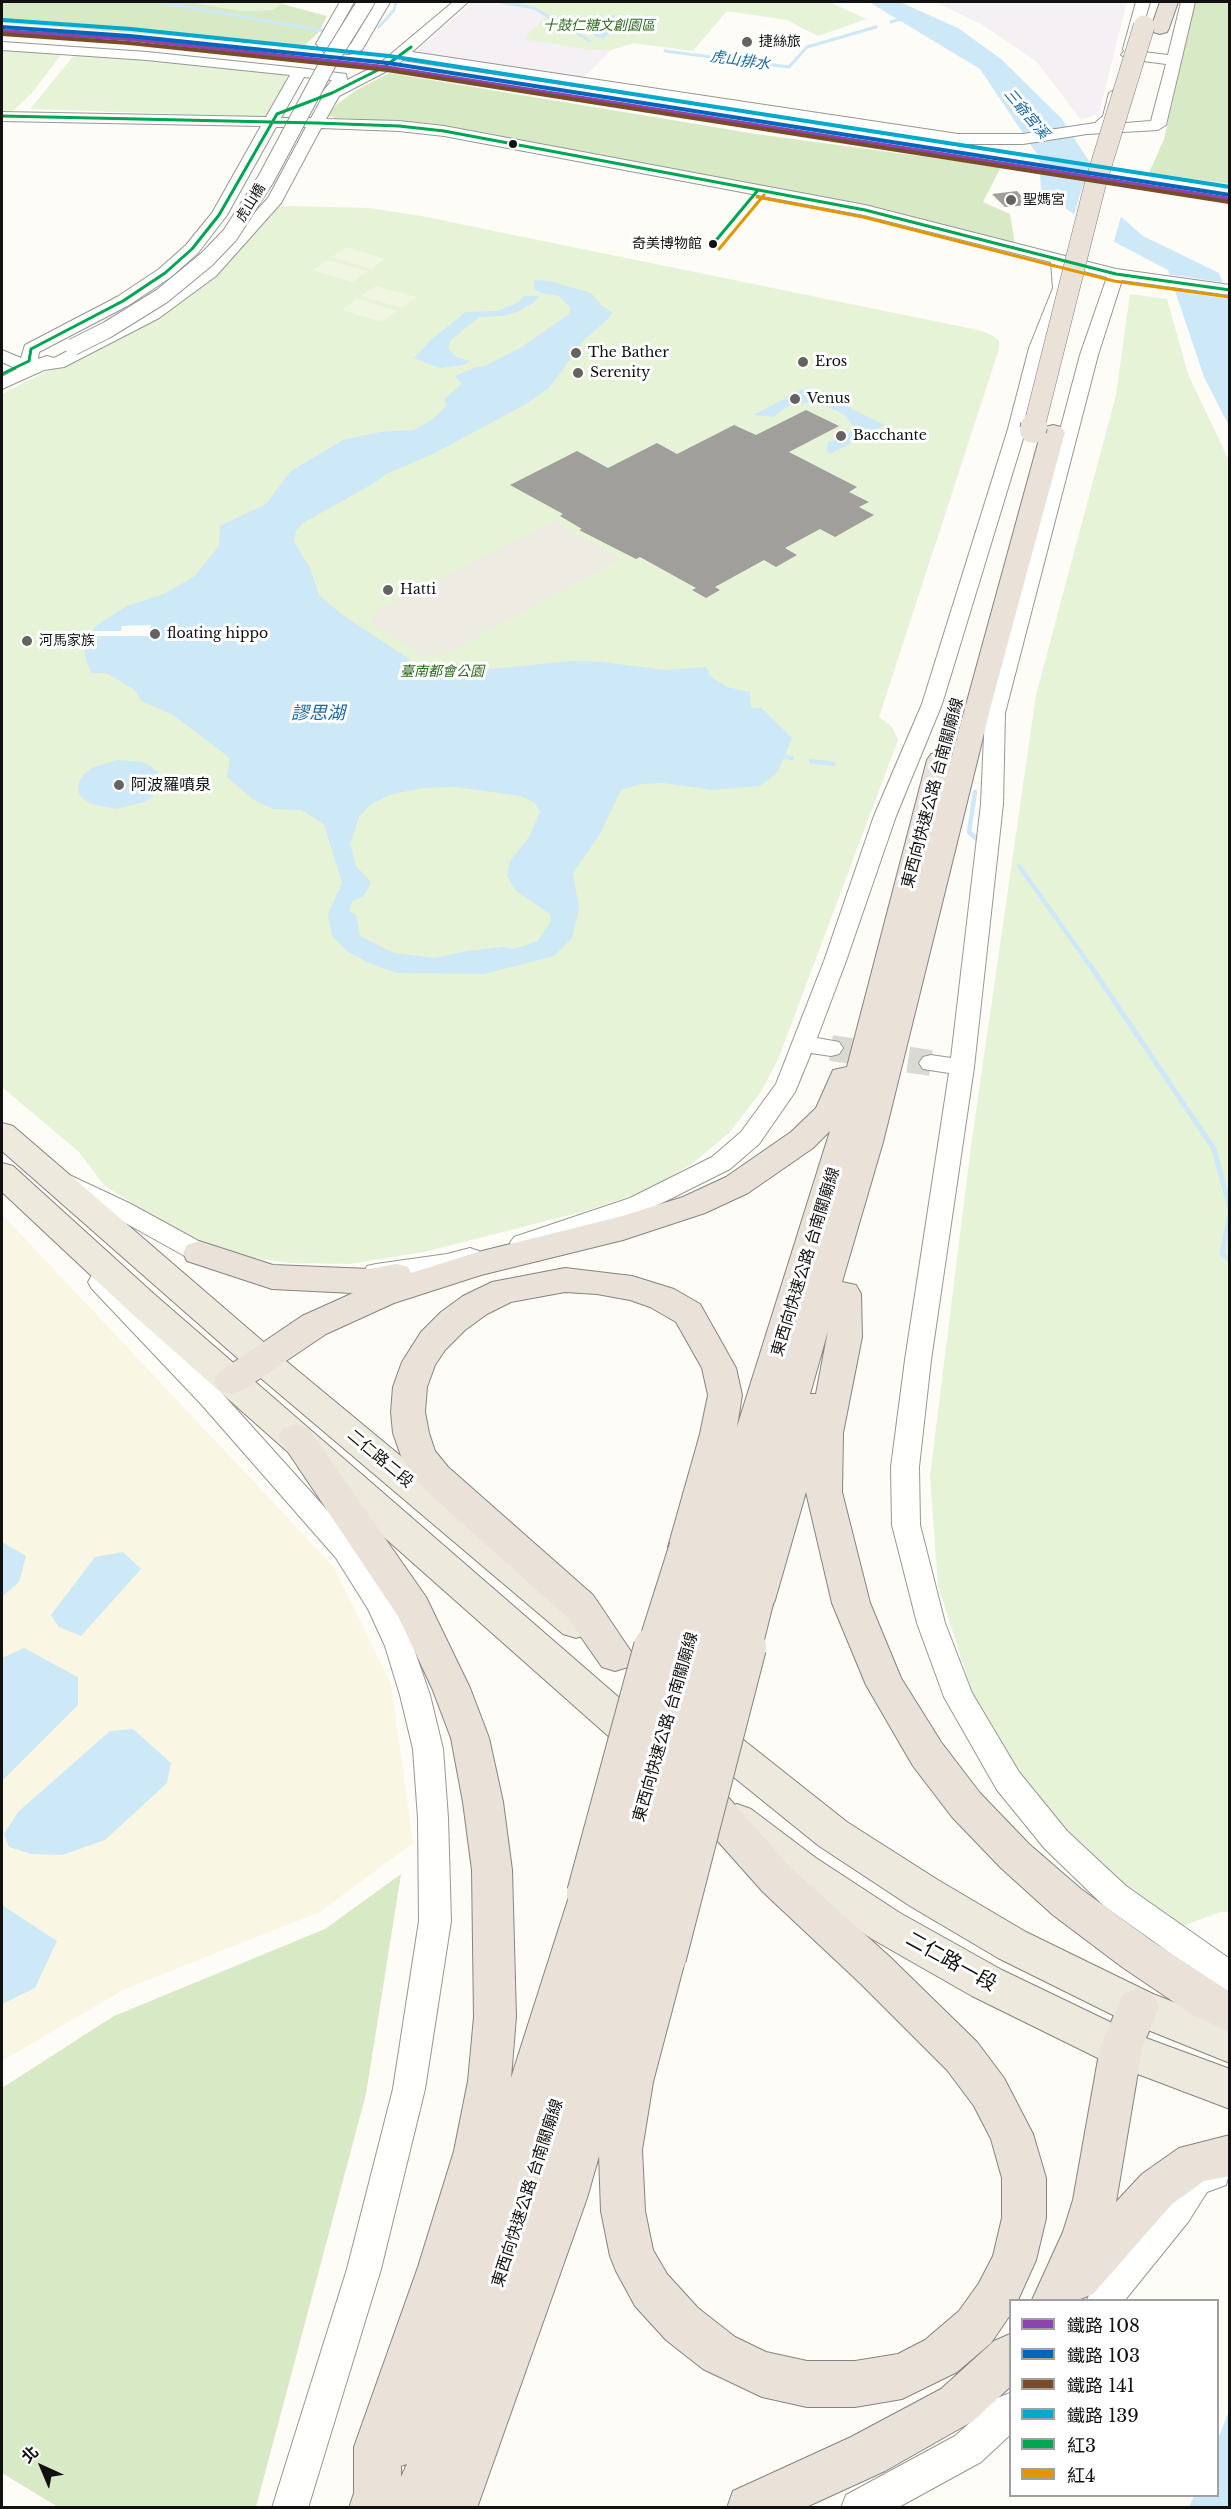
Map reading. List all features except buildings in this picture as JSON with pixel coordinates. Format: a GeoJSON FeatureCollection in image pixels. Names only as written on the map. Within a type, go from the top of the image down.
{"type":"FeatureCollection","features":[{"type":"Feature","properties":{"kind":"highway","name":"東西向快速公路 台南關廟線"},"geometry":{"type":"LineString","coordinates":[[722,1574],[867,1142],[910,982],[950,770],[965,708],[1094,255],[1152,27],[1153,2]]}},
{"type":"Feature","properties":{"kind":"highway","name":"東西向快速公路 台南關廟線"},"geometry":{"type":"LineString","coordinates":[[1152,27],[1169,2]]}},
{"type":"Feature","properties":{"kind":"highway","name":"東西向快速公路 台南關廟線"},"geometry":{"type":"LineString","coordinates":[[453,2508],[565,2198],[626,1926],[845,1135],[908,885],[950,770]]}},
{"type":"Feature","properties":{"kind":"highway"},"geometry":{"type":"LineString","coordinates":[[231,1381],[315,1325],[351,1307],[382,1294],[478,1264],[623,1228],[693,1205],[737,1185],[802,1140],[830,1113],[848,1068],[863,1011],[908,885]]}},
{"type":"Feature","properties":{"kind":"highway"},"geometry":{"type":"LineString","coordinates":[[697,1790],[777,1880],[875,1970],[962,2056],[989,2092],[1011,2134],[1024,2178],[1024,2218],[1014,2260],[995,2299],[975,2327],[941,2356],[902,2376],[855,2384],[807,2384],[762,2374],[719,2353],[682,2325],[651,2290],[632,2256],[623,2211],[620,2150],[632,2082],[626,1926],[722,1574],[809,1426],[830,1336],[893,1133],[920,1005],[910,982]]}},
{"type":"Feature","properties":{"kind":"highway"},"geometry":{"type":"LineString","coordinates":[[199,1253],[272,1276],[332,1281],[370,1281],[478,1264]]}},
{"type":"Feature","properties":{"kind":"highway"},"geometry":{"type":"LineString","coordinates":[[615,1656],[580,1606],[435,1477],[419,1456],[411,1433],[408,1412],[410,1387],[419,1362],[433,1341],[453,1321],[475,1305],[504,1291],[565,1280],[597,1282],[632,1288],[662,1298],[688,1313],[719,1368],[725,1395],[718,1434],[722,1574]]}},
{"type":"Feature","properties":{"kind":"highway"},"geometry":{"type":"LineString","coordinates":[[844,1294],[845,1336],[825,1433],[824,1492],[852,1603],[885,1685],[927,1754],[966,1805],[1015,1856],[1067,1902],[1137,1954],[1211,2004],[1230,2013]]}},
{"type":"Feature","properties":{"kind":"highway"},"geometry":{"type":"LineString","coordinates":[[297,1437],[412,1608],[451,1688],[470,1738],[483,1802],[492,1870],[495,2017],[489,2081],[476,2151],[440,2267],[377,2447],[387,2504]]}},
{"type":"Feature","properties":{"kind":"highway","name":"東西向快速公路 台南關廟線"},"geometry":{"type":"LineString","coordinates":[[387,2504],[467,2374],[626,1926]]}},
{"type":"Feature","properties":{"kind":"highway"},"geometry":{"type":"LineString","coordinates":[[1057,2299],[1084,2237],[1095,2200],[1121,2048],[1138,2007]]}},
{"type":"Feature","properties":{"kind":"highway"},"geometry":{"type":"LineString","coordinates":[[1058,2299],[1157,2189],[1194,2163],[1230,2155]]}},
{"type":"Feature","properties":{"kind":"highway"},"geometry":{"type":"LineString","coordinates":[[750,2508],[868,2454],[957,2405],[1009,2359]]}},
{"type":"Feature","properties":{"kind":"main road","name":"二仁路二段"},"geometry":{"type":"LineString","coordinates":[[2,1134],[262,1360],[763,1780],[833,1834],[924,1893],[1012,1945],[1138,2007]]}},
{"type":"Feature","properties":{"kind":"main road"},"geometry":{"type":"LineString","coordinates":[[2,1174],[231,1381],[697,1790]]}},
{"type":"Feature","properties":{"kind":"main road","name":"二仁路一段"},"geometry":{"type":"LineString","coordinates":[[697,1790],[802,1870],[886,1926],[987,1983],[1121,2048],[1230,2089]]}},
{"type":"Feature","properties":{"kind":"main road"},"geometry":{"type":"LineString","coordinates":[[1138,2007],[1230,2043]]}},
{"type":"Feature","properties":{"kind":"street"},"geometry":{"type":"LineString","coordinates":[[347,2],[323,44],[329,49],[349,50],[357,47],[383,2]]}},
{"type":"Feature","properties":{"kind":"street","name":"虎山橋"},"geometry":{"type":"LineString","coordinates":[[69,345],[150,293],[195,257],[218,233],[254,178],[316,62],[354,2]]}},
{"type":"Feature","properties":{"kind":"street","name":"虎山橋"},"geometry":{"type":"LineString","coordinates":[[69,345],[107,330],[162,296],[207,259],[230,235],[266,179],[328,63],[349,34],[366,2]]}},
{"type":"Feature","properties":{"kind":"street"},"geometry":{"type":"LineString","coordinates":[[274,119],[384,67],[461,2]]}},
{"type":"Feature","properties":{"kind":"street"},"geometry":{"type":"LineString","coordinates":[[1075,132],[1100,127],[1110,117],[1143,2]]}},
{"type":"Feature","properties":{"kind":"street"},"geometry":{"type":"LineString","coordinates":[[400,55],[958,139],[994,140],[1158,125],[1188,2]]}},
{"type":"Feature","properties":{"kind":"street"},"geometry":{"type":"LineString","coordinates":[[2,46],[147,56],[341,77],[275,200],[210,272],[153,314],[58,363],[29,364],[2,356]]}},
{"type":"Feature","properties":{"kind":"street"},"geometry":{"type":"LineString","coordinates":[[1128,55],[1174,60]]}},
{"type":"Feature","properties":{"kind":"street"},"geometry":{"type":"LineString","coordinates":[[2,384],[29,364],[31,349],[123,301],[165,273],[192,249],[219,215],[300,72]]}},
{"type":"Feature","properties":{"kind":"street"},"geometry":{"type":"LineString","coordinates":[[2,116],[274,119],[399,126],[444,131],[866,210],[1116,274],[1230,290]]}},
{"type":"Feature","properties":{"kind":"street"},"geometry":{"type":"LineString","coordinates":[[1043,432],[1038,348],[1061,288],[1059,259]]}},
{"type":"Feature","properties":{"kind":"street"},"geometry":{"type":"LineString","coordinates":[[44,1172],[120,1209],[199,1253],[253,1264],[311,1271],[382,1273],[447,1263],[514,1246],[592,1221],[639,1204],[721,1163],[750,1138],[787,1086],[905,763],[965,708],[1043,432],[1089,355],[1116,274]]}},
{"type":"Feature","properties":{"kind":"street"},"geometry":{"type":"LineString","coordinates":[[2,374],[69,345]]}},
{"type":"Feature","properties":{"kind":"street"},"geometry":{"type":"LineString","coordinates":[[965,708],[993,776],[962,1067],[920,1348],[905,1467],[906,1525],[931,1623],[959,1697],[1008,1781],[1056,1840],[1114,1896],[1230,1978]]}},
{"type":"Feature","properties":{"kind":"street"},"geometry":{"type":"LineString","coordinates":[[803,1044],[831,1048]]}},
{"type":"Feature","properties":{"kind":"street"},"geometry":{"type":"LineString","coordinates":[[930,1062],[962,1067]]}},
{"type":"Feature","properties":{"kind":"street"},"geometry":{"type":"LineString","coordinates":[[2,1186],[80,1260],[144,1327],[346,1550],[380,1604],[399,1646],[415,1695],[428,1749],[433,1818],[435,1921],[410,2089],[364,2269],[290,2508]]}},
{"type":"Feature","properties":{"kind":"street"},"geometry":{"type":"LineString","coordinates":[[1106,2299],[1176,2210],[1196,2180],[1230,2169]]}},
{"type":"Feature","properties":{"kind":"street"},"geometry":{"type":"LineString","coordinates":[[859,2508],[968,2449],[1009,2413]]}},
{"type":"Feature","properties":{"kind":"shaded area"},"geometry":{"type":"Polygon","coordinates":[[[473,2],[829,2],[866,19],[818,36],[787,20],[726,11],[693,51],[634,43],[611,50],[572,89],[403,62],[473,2]]]}},
{"type":"Feature","properties":{"kind":"shaded area"},"geometry":{"type":"Polygon","coordinates":[[[935,2],[1127,2],[1099,113],[1081,120],[1037,62],[981,24],[935,2]]]}},
{"type":"Feature","properties":{"kind":"shaded area"},"geometry":{"type":"Polygon","coordinates":[[[554,521],[621,559],[446,653],[425,657],[370,623],[377,610],[554,521]]]}},
{"type":"Feature","properties":{"kind":"shaded area"},"geometry":{"type":"Polygon","coordinates":[[[2,1214],[334,1567],[391,1684],[413,1843],[320,1912],[123,1990],[2,2061],[2,1214]]]}},
{"type":"Feature","properties":{"kind":"green space"},"geometry":{"type":"Polygon","coordinates":[[[2,2],[189,2],[243,11],[272,10],[282,4],[327,16],[319,32],[304,46],[2,23],[2,2]]]}},
{"type":"Feature","properties":{"kind":"green space"},"geometry":{"type":"Polygon","coordinates":[[[189,2],[286,2],[272,10],[243,11],[189,2]]]}},
{"type":"Feature","properties":{"kind":"green space","name":"十鼓仁糖文創園區"},"geometry":{"type":"Polygon","coordinates":[[[510,2],[829,2],[866,19],[818,36],[787,20],[727,11],[693,51],[634,43],[611,50],[591,50],[523,39],[545,18],[537,7],[510,2]]]}},
{"type":"Feature","properties":{"kind":"green space"},"geometry":{"type":"Polygon","coordinates":[[[1195,2],[1229,2],[1229,184],[1149,173],[1164,139],[1195,2]]]}},
{"type":"Feature","properties":{"kind":"green space"},"geometry":{"type":"Polygon","coordinates":[[[2,50],[63,52],[32,93],[13,111],[2,111],[2,50]]]}},
{"type":"Feature","properties":{"kind":"green space"},"geometry":{"type":"Polygon","coordinates":[[[76,53],[288,74],[270,117],[30,109],[76,53]]]}},
{"type":"Feature","properties":{"kind":"green space"},"geometry":{"type":"Polygon","coordinates":[[[389,73],[756,134],[1001,167],[983,202],[1010,214],[1015,244],[857,203],[427,123],[335,118],[328,115],[336,105],[355,91],[389,73]]]}},
{"type":"Feature","properties":{"kind":"green space","name":"臺南都會公園"},"geometry":{"type":"Polygon","coordinates":[[[279,207],[369,208],[421,216],[978,330],[992,335],[999,341],[999,349],[879,717],[892,727],[898,740],[779,1057],[761,1092],[729,1133],[693,1163],[648,1190],[589,1210],[424,1252],[350,1264],[290,1263],[254,1258],[220,1248],[168,1226],[104,1185],[79,1152],[2,1087],[2,394],[150,319],[267,213],[279,207]]]}},
{"type":"Feature","properties":{"kind":"green space"},"geometry":{"type":"Polygon","coordinates":[[[346,247],[385,259],[371,269],[332,257],[346,247]]]}},
{"type":"Feature","properties":{"kind":"green space"},"geometry":{"type":"Polygon","coordinates":[[[328,260],[367,271],[353,282],[313,270],[328,260]]]}},
{"type":"Feature","properties":{"kind":"green space"},"geometry":{"type":"Polygon","coordinates":[[[376,286],[416,297],[402,308],[361,296],[376,286]]]}},
{"type":"Feature","properties":{"kind":"green space"},"geometry":{"type":"Polygon","coordinates":[[[1130,294],[1167,299],[1188,374],[1230,463],[1230,1912],[1220,1912],[1177,1928],[1073,1843],[1014,1775],[978,1710],[938,1586],[930,1476],[971,1146],[1036,695],[1116,395],[1130,294]]]}},
{"type":"Feature","properties":{"kind":"green space"},"geometry":{"type":"Polygon","coordinates":[[[357,299],[397,311],[382,322],[342,310],[357,299]]]}},
{"type":"Feature","properties":{"kind":"green space"},"geometry":{"type":"Polygon","coordinates":[[[401,1874],[366,2094],[256,2507],[58,2507],[2,2473],[2,2088],[114,2016],[325,1929],[401,1874]]]}},
{"type":"Feature","properties":{"kind":"water","name":"三爺宮溪"},"geometry":{"type":"Polygon","coordinates":[[[869,2],[900,2],[958,28],[1001,59],[1061,118],[1091,164],[1092,191],[1143,236],[1219,273],[1229,297],[1229,426],[1204,377],[1168,270],[1103,236],[1041,190],[1039,157],[980,69],[869,2]]]}},
{"type":"Feature","properties":{"kind":"water"},"geometry":{"type":"Polygon","coordinates":[[[614,15],[618,25],[604,38],[596,37],[588,28],[595,19],[614,15]]]}},
{"type":"Feature","properties":{"kind":"water","name":"謬思湖"},"geometry":{"type":"Polygon","coordinates":[[[534,280],[550,281],[591,293],[602,306],[612,312],[609,318],[585,339],[549,388],[526,404],[433,454],[386,474],[376,482],[303,523],[296,531],[294,542],[310,568],[319,595],[341,614],[415,663],[436,668],[470,671],[571,661],[602,662],[666,670],[706,667],[711,677],[727,687],[750,692],[751,708],[761,708],[792,738],[777,773],[760,786],[712,790],[664,783],[641,784],[621,790],[600,834],[573,873],[579,909],[572,938],[554,956],[484,974],[397,973],[371,964],[348,952],[332,936],[328,914],[342,883],[324,824],[301,810],[273,809],[254,800],[227,777],[230,758],[173,715],[141,701],[135,690],[106,673],[91,673],[85,655],[85,639],[97,625],[127,606],[164,594],[195,576],[219,546],[220,526],[266,504],[291,471],[343,440],[380,432],[414,430],[430,421],[447,406],[444,399],[462,384],[455,376],[476,367],[485,366],[520,348],[569,314],[571,308],[559,296],[541,293],[534,289],[534,280]],[[456,787],[423,788],[389,795],[370,805],[359,817],[350,844],[356,866],[371,882],[364,896],[352,901],[349,911],[356,915],[360,936],[394,953],[435,958],[467,951],[503,947],[514,949],[538,941],[551,921],[550,914],[515,890],[507,875],[510,861],[529,837],[540,812],[535,803],[521,796],[456,787]]]}},
{"type":"Feature","properties":{"kind":"water"},"geometry":{"type":"Polygon","coordinates":[[[524,296],[539,296],[533,303],[517,312],[503,316],[479,317],[451,340],[448,348],[456,357],[470,361],[464,365],[439,368],[414,358],[433,338],[466,312],[497,311],[519,302],[524,296]]]}},
{"type":"Feature","properties":{"kind":"water"},"geometry":{"type":"Polygon","coordinates":[[[807,387],[885,425],[830,454],[826,450],[828,442],[848,435],[853,427],[846,416],[837,411],[825,406],[805,403],[790,405],[773,417],[753,415],[807,387]]]}},
{"type":"Feature","properties":{"kind":"water","name":"阿波羅噴泉"},"geometry":{"type":"Polygon","coordinates":[[[118,760],[142,762],[158,773],[161,780],[153,796],[144,802],[117,809],[91,804],[82,798],[78,791],[79,782],[84,774],[93,767],[118,760]]]}},
{"type":"Feature","properties":{"kind":"water"},"geometry":{"type":"Polygon","coordinates":[[[2,1542],[26,1556],[19,1582],[2,1597],[2,1542]]]}},
{"type":"Feature","properties":{"kind":"water"},"geometry":{"type":"Polygon","coordinates":[[[123,1552],[141,1569],[81,1636],[59,1627],[51,1615],[95,1557],[123,1552]]]}},
{"type":"Feature","properties":{"kind":"water"},"geometry":{"type":"Polygon","coordinates":[[[24,1648],[78,1677],[78,1705],[2,1781],[2,1658],[24,1648]]]}},
{"type":"Feature","properties":{"kind":"water"},"geometry":{"type":"Polygon","coordinates":[[[133,1729],[171,1763],[167,1783],[105,1840],[62,1855],[31,1854],[9,1847],[4,1834],[18,1812],[110,1731],[133,1729]]]}},
{"type":"Feature","properties":{"kind":"water"},"geometry":{"type":"Polygon","coordinates":[[[2,1905],[57,1941],[35,1988],[2,2004],[2,1905]]]}},
{"type":"Feature","properties":{"kind":"water"},"geometry":{"type":"Polygon","coordinates":[[[1229,2411],[1229,2507],[1189,2507],[1194,2497],[1219,2497],[1219,2436],[1229,2411]]]}},
{"type":"Feature","properties":{"kind":"pier"},"geometry":{"type":"Polygon","coordinates":[[[1083,184],[1095,185],[1095,190],[1122,213],[1113,245],[1073,218],[1083,184]]]}},
{"type":"Feature","properties":{"kind":"pier"},"geometry":{"type":"Polygon","coordinates":[[[1166,274],[1226,283],[1229,299],[1172,291],[1166,274]]]}},
{"type":"Feature","properties":{"kind":"pier"},"geometry":{"type":"Polygon","coordinates":[[[151,625],[149,636],[90,636],[91,631],[121,631],[122,626],[151,625]]]}},
{"type":"Feature","properties":{"kind":"waterway","name":"虎山排水"},"geometry":{"type":"LineString","coordinates":[[158,2],[325,31]]}},
{"type":"Feature","properties":{"kind":"waterway","name":"虎山排水"},"geometry":{"type":"LineString","coordinates":[[379,27],[394,10],[396,2]]}},
{"type":"Feature","properties":{"kind":"waterway","name":"虎山排水"},"geometry":{"type":"LineString","coordinates":[[500,2],[534,8],[590,41]]}},
{"type":"Feature","properties":{"kind":"waterway","name":"虎山排水"},"geometry":{"type":"LineString","coordinates":[[891,22],[904,18]]}},
{"type":"Feature","properties":{"kind":"waterway","name":"虎山排水"},"geometry":{"type":"LineString","coordinates":[[665,51],[789,67],[807,47],[876,27]]}},
{"type":"Feature","properties":{"kind":"waterway"},"geometry":{"type":"LineString","coordinates":[[777,755],[792,758]]}},
{"type":"Feature","properties":{"kind":"waterway"},"geometry":{"type":"LineString","coordinates":[[811,761],[833,764]]}},
{"type":"Feature","properties":{"kind":"waterway"},"geometry":{"type":"LineString","coordinates":[[975,792],[969,832],[978,840]]}},
{"type":"Feature","properties":{"kind":"waterway"},"geometry":{"type":"LineString","coordinates":[[1019,866],[1091,967]]}},
{"type":"Feature","properties":{"kind":"waterway"},"geometry":{"type":"LineString","coordinates":[[1090,965],[1214,1149],[1230,1208]]}},
{"type":"Feature","properties":{"kind":"waterway"},"geometry":{"type":"LineString","coordinates":[[1230,1214],[1222,1254],[1230,1260]]}},
{"type":"Feature","properties":{"kind":"tunnel"},"geometry":{"type":"LineString","coordinates":[[831,1048],[931,1063]]}},
{"type":"Feature","properties":{"kind":"rail line","name":"139"},"geometry":{"type":"LineString","coordinates":[[3,20],[131,29],[389,56],[1230,187]]}},
{"type":"Feature","properties":{"kind":"rail line","name":"103"},"geometry":{"type":"LineString","coordinates":[[2,27],[130,36],[388,63],[1230,195]]}},
{"type":"Feature","properties":{"kind":"rail line","name":"108"},"geometry":{"type":"LineString","coordinates":[[2,31],[129,39],[384,67],[1230,199]]}},
{"type":"Feature","properties":{"kind":"rail line","name":"141"},"geometry":{"type":"LineString","coordinates":[[2,34],[129,43],[387,70],[1229,202]]}},
{"type":"Feature","properties":{"kind":"transit line","name":"紅3"},"geometry":{"type":"LineString","coordinates":[[2,374],[29,361],[31,349],[123,301],[165,273],[192,249],[219,215],[277,114],[332,93],[384,67],[411,47]]}},
{"type":"Feature","properties":{"kind":"transit line","name":"紅3"},"geometry":{"type":"LineString","coordinates":[[2,116],[317,123],[399,126],[444,131],[865,210],[1116,274],[1230,290]]}},
{"type":"Feature","properties":{"kind":"transit line","name":"紅3"},"geometry":{"type":"LineString","coordinates":[[713,244],[758,190]]}},
{"type":"Feature","properties":{"kind":"transit line","name":"紅4"},"geometry":{"type":"LineString","coordinates":[[719,249],[764,195]]}},
{"type":"Feature","properties":{"kind":"transit line","name":"紅4"},"geometry":{"type":"LineString","coordinates":[[757,197],[863,217],[1114,281],[1229,297]]}},
{"type":"Feature","properties":{"kind":"place","name":"捷絲旅"},"geometry":{"type":"Point","coordinates":[747,42]}},
{"type":"Feature","properties":{"kind":"place","name":"聖媽宮"},"geometry":{"type":"Point","coordinates":[1011,200]}},
{"type":"Feature","properties":{"kind":"place","name":"奇美博物館"},"geometry":{"type":"Point","coordinates":[713,244]}},
{"type":"Feature","properties":{"kind":"place","name":"The Bather"},"geometry":{"type":"Point","coordinates":[576,353]}},
{"type":"Feature","properties":{"kind":"place","name":"Eros"},"geometry":{"type":"Point","coordinates":[803,362]}},
{"type":"Feature","properties":{"kind":"place","name":"Serenity"},"geometry":{"type":"Point","coordinates":[578,373]}},
{"type":"Feature","properties":{"kind":"place","name":"Venus"},"geometry":{"type":"Point","coordinates":[795,399]}},
{"type":"Feature","properties":{"kind":"place","name":"Bacchante"},"geometry":{"type":"Point","coordinates":[841,436]}},
{"type":"Feature","properties":{"kind":"place","name":"Hatti"},"geometry":{"type":"Point","coordinates":[388,590]}},
{"type":"Feature","properties":{"kind":"place","name":"floating hippo"},"geometry":{"type":"Point","coordinates":[155,634]}},
{"type":"Feature","properties":{"kind":"place","name":"河馬家族"},"geometry":{"type":"Point","coordinates":[27,641]}},
{"type":"Feature","properties":{"kind":"place","name":"阿波羅噴泉"},"geometry":{"type":"Point","coordinates":[119,785]}}]}
